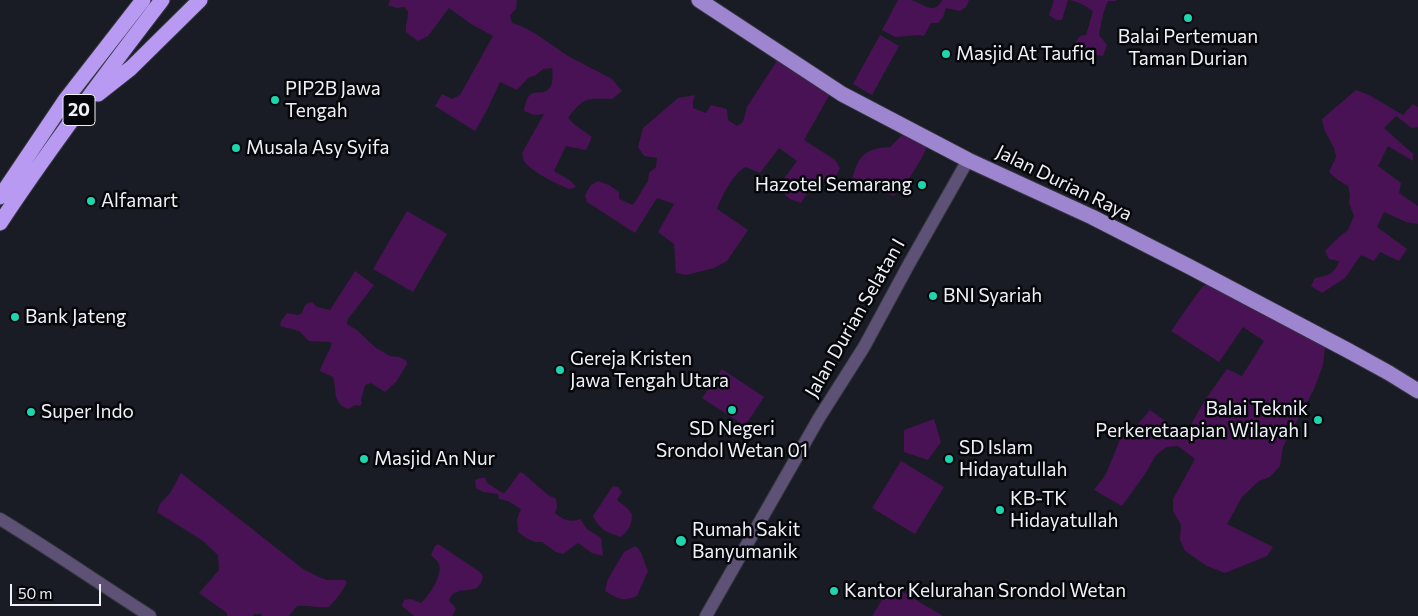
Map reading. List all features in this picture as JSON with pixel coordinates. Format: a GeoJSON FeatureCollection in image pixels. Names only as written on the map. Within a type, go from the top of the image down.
{"type":"FeatureCollection","features":[{"type":"Feature","properties":{"kind":"highway","name":"20"},"geometry":{"type":"LineString","coordinates":[[0,196],[66,98],[143,0]]}},
{"type":"Feature","properties":{"kind":"highway","name":"20"},"geometry":{"type":"LineString","coordinates":[[0,223],[80,108],[162,0]]}},
{"type":"Feature","properties":{"kind":"highway"},"geometry":{"type":"LineString","coordinates":[[80,108],[131,68],[200,0]]}},
{"type":"Feature","properties":{"kind":"main road","name":"Jalan Durian Raya"},"geometry":{"type":"LineString","coordinates":[[699,0],[842,94],[968,160],[1092,218],[1190,268],[1365,360],[1418,391]]}},
{"type":"Feature","properties":{"kind":"street","name":"Jalan Durian Selatan I"},"geometry":{"type":"LineString","coordinates":[[706,616],[819,418],[864,347],[968,160]]}},
{"type":"Feature","properties":{"kind":"street"},"geometry":{"type":"LineString","coordinates":[[0,519],[51,550],[150,616]]}},
{"type":"Feature","properties":{"kind":"shaded area"},"geometry":{"type":"Polygon","coordinates":[[[390,0],[516,0],[516,9],[510,15],[512,23],[536,34],[568,56],[612,79],[622,91],[612,99],[591,99],[583,102],[568,118],[592,137],[586,150],[566,146],[554,171],[571,181],[576,187],[570,189],[538,173],[527,165],[522,153],[544,114],[534,115],[524,111],[526,101],[532,93],[544,92],[550,88],[553,75],[552,68],[543,69],[536,75],[528,78],[517,90],[500,82],[475,131],[435,106],[442,94],[452,99],[460,95],[493,36],[471,24],[449,8],[428,36],[418,41],[406,32],[408,12],[404,7],[397,8],[388,5],[390,0]]]}},
{"type":"Feature","properties":{"kind":"shaded area"},"geometry":{"type":"Polygon","coordinates":[[[898,0],[911,0],[931,8],[939,5],[942,0],[969,0],[966,7],[960,11],[946,8],[943,17],[938,23],[931,23],[924,36],[895,37],[882,30],[898,0]]]}},
{"type":"Feature","properties":{"kind":"shaded area"},"geometry":{"type":"Polygon","coordinates":[[[1054,0],[1068,0],[1062,20],[1056,20],[1049,15],[1054,0]]]}},
{"type":"Feature","properties":{"kind":"shaded area"},"geometry":{"type":"Polygon","coordinates":[[[1068,0],[1116,0],[1108,1],[1102,18],[1099,35],[1107,45],[1103,56],[1083,52],[1074,44],[1080,36],[1086,35],[1093,11],[1068,0]]]}},
{"type":"Feature","properties":{"kind":"shaded area"},"geometry":{"type":"Polygon","coordinates":[[[880,35],[899,46],[872,95],[853,84],[880,35]]]}},
{"type":"Feature","properties":{"kind":"shaded area"},"geometry":{"type":"Polygon","coordinates":[[[778,59],[830,94],[804,140],[835,160],[840,168],[835,178],[815,181],[801,203],[790,199],[777,188],[797,161],[779,148],[760,173],[746,167],[741,170],[729,185],[717,209],[748,230],[727,261],[714,268],[686,275],[676,273],[674,244],[658,232],[674,204],[657,198],[635,233],[587,202],[585,195],[591,185],[598,181],[609,185],[619,192],[619,199],[633,205],[648,181],[649,173],[656,167],[657,158],[644,156],[638,147],[643,128],[678,98],[695,95],[693,108],[706,113],[711,105],[727,109],[728,120],[737,126],[743,122],[747,107],[778,59]]]}},
{"type":"Feature","properties":{"kind":"shaded area"},"geometry":{"type":"Polygon","coordinates":[[[1356,90],[1369,95],[1403,115],[1413,104],[1418,107],[1418,127],[1412,128],[1396,116],[1384,128],[1413,154],[1413,161],[1388,146],[1378,166],[1401,183],[1399,193],[1418,206],[1418,224],[1406,222],[1384,212],[1377,227],[1407,249],[1399,261],[1380,252],[1374,261],[1361,255],[1345,278],[1322,293],[1311,286],[1315,278],[1330,274],[1339,261],[1329,259],[1325,251],[1348,230],[1354,216],[1349,203],[1348,186],[1329,172],[1336,157],[1334,148],[1324,129],[1322,119],[1356,90]]]}},
{"type":"Feature","properties":{"kind":"shaded area"},"geometry":{"type":"Polygon","coordinates":[[[904,134],[928,145],[913,172],[894,196],[851,183],[859,161],[867,152],[890,147],[904,134]]]}},
{"type":"Feature","properties":{"kind":"shaded area"},"geometry":{"type":"Polygon","coordinates":[[[407,211],[447,234],[413,292],[373,269],[407,211]]]}},
{"type":"Feature","properties":{"kind":"shaded area"},"geometry":{"type":"Polygon","coordinates":[[[355,271],[374,285],[348,319],[347,324],[357,330],[376,348],[390,356],[406,360],[407,364],[396,382],[385,392],[371,383],[365,385],[360,406],[355,405],[349,409],[340,404],[336,396],[333,377],[320,371],[332,343],[309,341],[299,331],[280,326],[287,313],[298,315],[302,313],[308,303],[312,302],[317,307],[330,310],[355,271]]]}},
{"type":"Feature","properties":{"kind":"shaded area"},"geometry":{"type":"Polygon","coordinates":[[[1206,284],[1325,347],[1323,365],[1314,389],[1283,447],[1280,466],[1270,477],[1259,481],[1242,497],[1227,524],[1273,547],[1267,556],[1225,573],[1207,566],[1185,551],[1180,540],[1181,525],[1173,511],[1173,499],[1195,459],[1178,446],[1167,447],[1156,455],[1122,506],[1094,490],[1106,474],[1121,437],[1134,429],[1150,410],[1179,431],[1190,426],[1205,400],[1227,369],[1242,376],[1264,341],[1243,327],[1219,362],[1171,331],[1206,284]]]}},
{"type":"Feature","properties":{"kind":"shaded area"},"geometry":{"type":"Polygon","coordinates":[[[722,369],[764,397],[745,426],[702,398],[722,369]]]}},
{"type":"Feature","properties":{"kind":"shaded area"},"geometry":{"type":"Polygon","coordinates":[[[934,419],[941,442],[928,460],[904,452],[904,430],[934,419]]]}},
{"type":"Feature","properties":{"kind":"shaded area"},"geometry":{"type":"Polygon","coordinates":[[[901,461],[944,487],[915,534],[872,508],[901,461]]]}},
{"type":"Feature","properties":{"kind":"shaded area"},"geometry":{"type":"Polygon","coordinates":[[[520,472],[548,495],[556,499],[557,507],[555,513],[570,521],[580,519],[587,529],[601,538],[603,556],[592,553],[578,543],[563,554],[556,552],[542,542],[535,542],[526,538],[518,532],[517,519],[521,509],[508,501],[499,499],[498,494],[483,492],[476,488],[475,480],[485,478],[487,483],[504,494],[520,472]]]}},
{"type":"Feature","properties":{"kind":"shaded area"},"geometry":{"type":"Polygon","coordinates":[[[181,473],[303,569],[327,580],[345,580],[347,583],[329,607],[297,606],[289,616],[254,614],[253,616],[227,616],[227,613],[199,593],[219,570],[218,555],[203,541],[157,512],[160,504],[170,493],[181,473]]]}},
{"type":"Feature","properties":{"kind":"shaded area"},"geometry":{"type":"Polygon","coordinates":[[[613,486],[618,487],[622,492],[617,500],[632,514],[630,527],[621,537],[604,530],[593,516],[613,486]]]}},
{"type":"Feature","properties":{"kind":"shaded area"},"geometry":{"type":"Polygon","coordinates":[[[438,544],[480,572],[483,576],[481,583],[477,588],[462,590],[452,595],[449,601],[456,609],[452,616],[414,616],[402,606],[404,600],[411,599],[421,603],[428,596],[440,569],[438,563],[431,555],[438,544]]]}},
{"type":"Feature","properties":{"kind":"shaded area"},"geometry":{"type":"Polygon","coordinates":[[[635,546],[642,554],[648,571],[637,596],[620,599],[605,591],[608,579],[624,552],[635,546]]]}},
{"type":"Feature","properties":{"kind":"shaded area"},"geometry":{"type":"Polygon","coordinates":[[[891,585],[943,616],[872,616],[891,585]]]}},
{"type":"Feature","properties":{"kind":"place","name":"Balai Pertemuan Taman Durian"},"geometry":{"type":"Point","coordinates":[1188,18]}},
{"type":"Feature","properties":{"kind":"place","name":"Masjid At Taufiq"},"geometry":{"type":"Point","coordinates":[946,54]}},
{"type":"Feature","properties":{"kind":"place","name":"PIP2B Jawa Tengah"},"geometry":{"type":"Point","coordinates":[275,100]}},
{"type":"Feature","properties":{"kind":"place","name":"Musala Asy Syifa"},"geometry":{"type":"Point","coordinates":[236,148]}},
{"type":"Feature","properties":{"kind":"place","name":"Hazotel Semarang"},"geometry":{"type":"Point","coordinates":[922,185]}},
{"type":"Feature","properties":{"kind":"place","name":"Alfamart"},"geometry":{"type":"Point","coordinates":[91,201]}},
{"type":"Feature","properties":{"kind":"place","name":"BNI Syariah"},"geometry":{"type":"Point","coordinates":[933,296]}},
{"type":"Feature","properties":{"kind":"place","name":"Bank Jateng"},"geometry":{"type":"Point","coordinates":[15,317]}},
{"type":"Feature","properties":{"kind":"place","name":"Gereja Kristen Jawa Tengah Utara"},"geometry":{"type":"Point","coordinates":[560,370]}},
{"type":"Feature","properties":{"kind":"place","name":"SD Negeri Srondol Wetan 01"},"geometry":{"type":"Point","coordinates":[732,410]}},
{"type":"Feature","properties":{"kind":"place","name":"Super Indo"},"geometry":{"type":"Point","coordinates":[31,412]}},
{"type":"Feature","properties":{"kind":"place","name":"Balai Teknik Perkeretaapian Wilayah I"},"geometry":{"type":"Point","coordinates":[1318,420]}},
{"type":"Feature","properties":{"kind":"place","name":"Masjid An Nur"},"geometry":{"type":"Point","coordinates":[364,459]}},
{"type":"Feature","properties":{"kind":"place","name":"SD Islam Hidayatullah"},"geometry":{"type":"Point","coordinates":[949,459]}},
{"type":"Feature","properties":{"kind":"place","name":"KB-TK Hidayatullah"},"geometry":{"type":"Point","coordinates":[1000,510]}},
{"type":"Feature","properties":{"kind":"place","name":"Rumah Sakit Banyumanik"},"geometry":{"type":"Point","coordinates":[681,541]}},
{"type":"Feature","properties":{"kind":"place","name":"Kantor Kelurahan Srondol Wetan"},"geometry":{"type":"Point","coordinates":[834,591]}}]}
